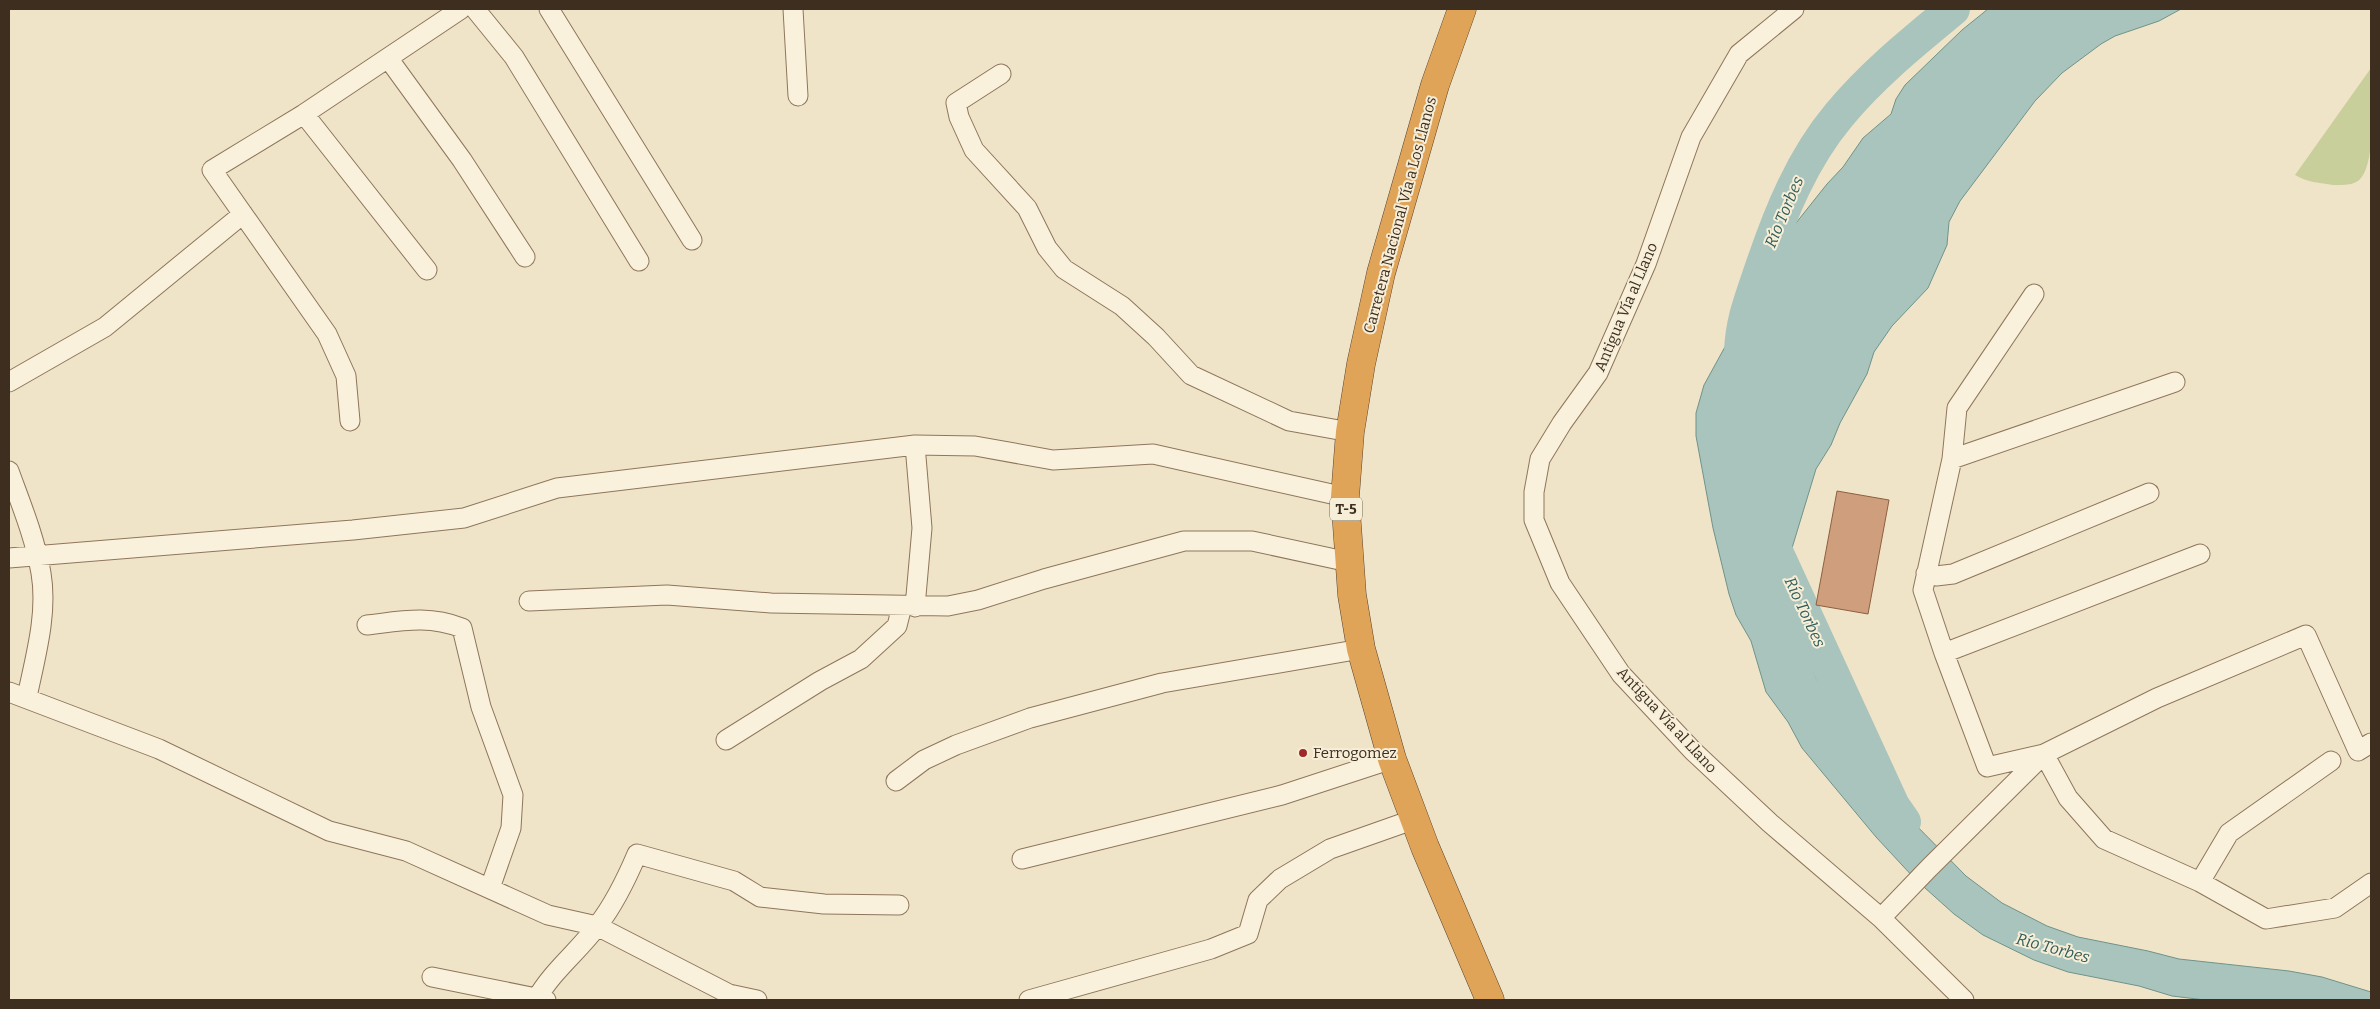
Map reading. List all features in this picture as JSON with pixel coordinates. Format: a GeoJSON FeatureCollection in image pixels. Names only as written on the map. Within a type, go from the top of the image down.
{"type":"FeatureCollection","features":[{"type":"Feature","properties":{"kind":"highway","name":"Carretera Nacional Vía a Los Llanos"},"geometry":{"type":"LineString","coordinates":[[1462,9],[1434,85],[1381,273],[1361,364],[1350,432],[1345,497],[1349,562],[1361,649],[1392,759],[1490,1000]]}},
{"type":"Feature","properties":{"kind":"street"},"geometry":{"type":"LineString","coordinates":[[350,421],[346,376],[327,334],[212,170],[304,114],[461,9]]}},
{"type":"Feature","properties":{"kind":"street"},"geometry":{"type":"LineString","coordinates":[[475,9],[514,57],[639,261]]}},
{"type":"Feature","properties":{"kind":"street"},"geometry":{"type":"LineString","coordinates":[[549,9],[692,240]]}},
{"type":"Feature","properties":{"kind":"street"},"geometry":{"type":"LineString","coordinates":[[793,9],[798,96]]}},
{"type":"Feature","properties":{"kind":"street","name":"Antigua Vía al Llano"},"geometry":{"type":"LineString","coordinates":[[1794,9],[1739,54],[1691,137],[1646,264],[1598,373],[1562,423],[1540,459],[1534,492],[1534,520],[1560,583],[1621,674],[1700,758],[1770,823],[1881,918],[1964,1000]]}},
{"type":"Feature","properties":{"kind":"street"},"geometry":{"type":"LineString","coordinates":[[388,58],[462,160],[525,257]]}},
{"type":"Feature","properties":{"kind":"street"},"geometry":{"type":"LineString","coordinates":[[1001,74],[956,103],[959,118],[974,150],[1027,208],[1047,248],[1064,269],[1122,306],[1156,337],[1191,375],[1290,421],[1350,432]]}},
{"type":"Feature","properties":{"kind":"street"},"geometry":{"type":"LineString","coordinates":[[304,114],[427,270]]}},
{"type":"Feature","properties":{"kind":"street"},"geometry":{"type":"LineString","coordinates":[[9,382],[105,327],[243,214]]}},
{"type":"Feature","properties":{"kind":"street"},"geometry":{"type":"LineString","coordinates":[[2034,294],[1957,408],[1952,459],[1923,590],[1944,653],[1987,767],[2044,754],[2157,698],[2306,635],[2358,751],[2371,742]]}},
{"type":"Feature","properties":{"kind":"street"},"geometry":{"type":"LineString","coordinates":[[1952,459],[2175,382]]}},
{"type":"Feature","properties":{"kind":"street"},"geometry":{"type":"LineString","coordinates":[[726,740],[820,681],[861,659],[897,626],[909,607],[922,528],[915,445]]}},
{"type":"Feature","properties":{"kind":"street"},"geometry":{"type":"LineString","coordinates":[[9,558],[353,530],[464,518],[557,488],[915,445],[975,446],[1053,460],[1153,454],[1345,497]]}},
{"type":"Feature","properties":{"kind":"street"},"geometry":{"type":"LineString","coordinates":[[9,471],[42,574],[42,609],[38,643],[18,695],[159,749],[329,831],[406,851],[548,915],[597,926],[729,994],[757,1000]]}},
{"type":"Feature","properties":{"kind":"street"},"geometry":{"type":"LineString","coordinates":[[1926,574],[1936,576],[1953,574],[2149,493]]}},
{"type":"Feature","properties":{"kind":"street"},"geometry":{"type":"LineString","coordinates":[[529,601],[667,596],[771,603],[909,607],[948,606],[978,600],[1044,578],[1184,541],[1252,541],[1349,562]]}},
{"type":"Feature","properties":{"kind":"street"},"geometry":{"type":"LineString","coordinates":[[1944,653],[2200,554]]}},
{"type":"Feature","properties":{"kind":"street"},"geometry":{"type":"LineString","coordinates":[[367,626],[421,618],[444,621],[462,628],[481,707],[513,795],[511,828],[490,888]]}},
{"type":"Feature","properties":{"kind":"street"},"geometry":{"type":"LineString","coordinates":[[896,780],[924,760],[956,744],[1030,718],[1162,683],[1361,649]]}},
{"type":"Feature","properties":{"kind":"street"},"geometry":{"type":"LineString","coordinates":[[1881,918],[2044,754]]}},
{"type":"Feature","properties":{"kind":"street"},"geometry":{"type":"LineString","coordinates":[[2044,754],[2068,798],[2104,839],[2200,882],[2266,919],[2335,908],[2371,883]]}},
{"type":"Feature","properties":{"kind":"street"},"geometry":{"type":"LineString","coordinates":[[1022,859],[1282,796],[1392,759]]}},
{"type":"Feature","properties":{"kind":"street"},"geometry":{"type":"LineString","coordinates":[[2200,882],[2229,833],[2331,761]]}},
{"type":"Feature","properties":{"kind":"street"},"geometry":{"type":"LineString","coordinates":[[1029,1000],[1211,949],[1248,934],[1258,900],[1280,879],[1330,849],[1415,819]]}},
{"type":"Feature","properties":{"kind":"street"},"geometry":{"type":"LineString","coordinates":[[432,977],[540,999],[559,967],[597,926],[623,888],[637,854],[734,881],[760,897],[824,904],[899,905]]}},
{"type":"Feature","properties":{"kind":"green space"},"geometry":{"type":"Polygon","coordinates":[[[2371,68],[2371,142],[2366,169],[2361,178],[2352,184],[2333,185],[2308,181],[2295,175],[2371,68]]]}},
{"type":"Feature","properties":{"kind":"water"},"geometry":{"type":"Polygon","coordinates":[[[1988,9],[2181,9],[2159,21],[2115,36],[2062,73],[2035,101],[1960,201],[1949,222],[1947,245],[1928,288],[1892,326],[1874,352],[1867,374],[1840,423],[1831,445],[1816,469],[1789,558],[1797,631],[1816,678],[1830,704],[1860,753],[1874,769],[1905,814],[1966,876],[2002,903],[2047,926],[2078,937],[2179,959],[2289,971],[2322,977],[2371,992],[2371,1000],[2205,1000],[2172,996],[2139,986],[2068,972],[2034,960],[1983,935],[1954,914],[1915,879],[1876,837],[1802,748],[1788,722],[1766,692],[1751,641],[1736,615],[1713,528],[1696,436],[1696,413],[1704,385],[1743,314],[1774,269],[1788,233],[1843,167],[1863,138],[1891,114],[1896,99],[1905,85],[1962,30],[1988,9]]]}},
{"type":"Feature","properties":{"kind":"building"},"geometry":{"type":"Polygon","coordinates":[[[1837,491],[1889,500],[1868,614],[1816,605],[1837,491]]]}},
{"type":"Feature","properties":{"kind":"waterway","name":"Río Torbes"},"geometry":{"type":"LineString","coordinates":[[1741,352],[1743,329],[1748,309],[1769,247],[1793,188],[1814,150],[1839,115],[1865,86],[1893,59],[1953,9]]}},
{"type":"Feature","properties":{"kind":"waterway","name":"Río Torbes"},"geometry":{"type":"LineString","coordinates":[[1774,547],[1893,806],[1904,822]]}},
{"type":"Feature","properties":{"kind":"place","name":"Ferrogomez"},"geometry":{"type":"Point","coordinates":[1303,753]}}]}
